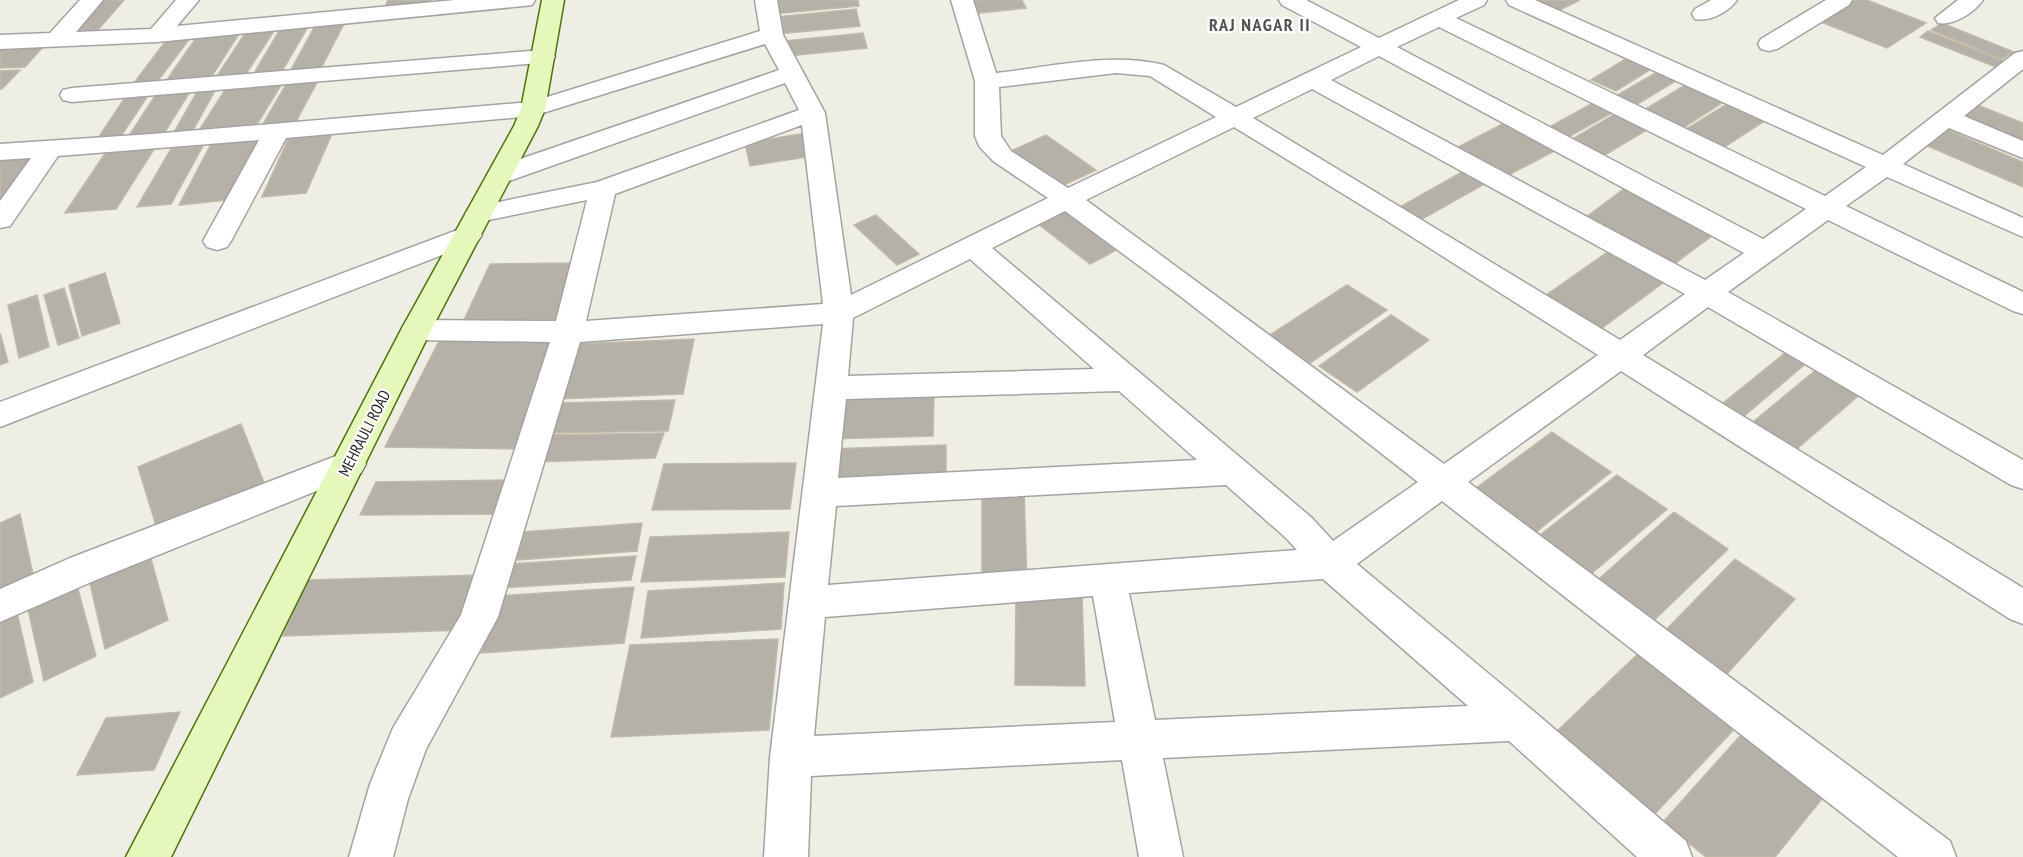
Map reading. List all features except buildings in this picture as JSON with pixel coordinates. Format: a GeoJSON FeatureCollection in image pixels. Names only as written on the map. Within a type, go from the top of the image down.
{"type":"FeatureCollection","features":[{"type":"Feature","properties":{"kind":"street"},"geometry":{"type":"LineString","coordinates":[[56,40],[92,0]]}},
{"type":"Feature","properties":{"kind":"street"},"geometry":{"type":"LineString","coordinates":[[157,35],[188,0]]}},
{"type":"Feature","properties":{"kind":"street"},"geometry":{"type":"LineString","coordinates":[[0,42],[157,35],[373,7],[524,0]]}},
{"type":"Feature","properties":{"kind":"street","name":"MEHRAULI ROAD"},"geometry":{"type":"LineString","coordinates":[[148,857],[416,330],[500,176],[532,110],[553,0]]}},
{"type":"Feature","properties":{"kind":"street"},"geometry":{"type":"LineString","coordinates":[[766,0],[772,34],[813,113],[839,313],[791,757],[786,857]]}},
{"type":"Feature","properties":{"kind":"street"},"geometry":{"type":"LineString","coordinates":[[962,0],[987,81],[988,136],[992,146],[1002,156],[1067,199],[1190,289],[1934,857]]}},
{"type":"Feature","properties":{"kind":"street"},"geometry":{"type":"LineString","coordinates":[[1290,0],[1765,252]]}},
{"type":"Feature","properties":{"kind":"street"},"geometry":{"type":"LineString","coordinates":[[416,330],[568,332],[839,313],[1476,0]]}},
{"type":"Feature","properties":{"kind":"street"},"geometry":{"type":"LineString","coordinates":[[1517,0],[2023,228]]}},
{"type":"Feature","properties":{"kind":"street"},"geometry":{"type":"LineString","coordinates":[[1703,14],[1726,0]]}},
{"type":"Feature","properties":{"kind":"street"},"geometry":{"type":"LineString","coordinates":[[1769,44],[1840,0]]}},
{"type":"Feature","properties":{"kind":"street"},"geometry":{"type":"LineString","coordinates":[[1946,18],[1972,0]]}},
{"type":"Feature","properties":{"kind":"street"},"geometry":{"type":"LineString","coordinates":[[1439,18],[2023,304]]}},
{"type":"Feature","properties":{"kind":"street"},"geometry":{"type":"LineString","coordinates":[[0,152],[532,110],[772,34]]}},
{"type":"Feature","properties":{"kind":"street"},"geometry":{"type":"LineString","coordinates":[[72,95],[543,57]]}},
{"type":"Feature","properties":{"kind":"street"},"geometry":{"type":"LineString","coordinates":[[808,602],[1330,563],[1886,165],[2023,58]]}},
{"type":"Feature","properties":{"kind":"street"},"geometry":{"type":"LineString","coordinates":[[987,81],[1116,66],[1144,67],[1162,72],[1394,213],[2023,608]]}},
{"type":"Feature","properties":{"kind":"street"},"geometry":{"type":"LineString","coordinates":[[500,176],[792,73]]}},
{"type":"Feature","properties":{"kind":"street"},"geometry":{"type":"LineString","coordinates":[[1312,79],[1707,294],[2023,476]]}},
{"type":"Feature","properties":{"kind":"street"},"geometry":{"type":"LineString","coordinates":[[0,415],[474,225],[603,189],[813,113]]}},
{"type":"Feature","properties":{"kind":"street"},"geometry":{"type":"LineString","coordinates":[[1947,118],[2023,150]]}},
{"type":"Feature","properties":{"kind":"street"},"geometry":{"type":"LineString","coordinates":[[217,241],[277,131]]}},
{"type":"Feature","properties":{"kind":"street"},"geometry":{"type":"LineString","coordinates":[[0,220],[50,149]]}},
{"type":"Feature","properties":{"kind":"street"},"geometry":{"type":"LineString","coordinates":[[370,857],[391,783],[408,742],[423,713],[465,648],[479,617],[568,332],[603,189]]}},
{"type":"Feature","properties":{"kind":"street"},"geometry":{"type":"LineString","coordinates":[[973,247],[1299,528],[1330,563],[1517,722],[1670,857]]}},
{"type":"Feature","properties":{"kind":"street"},"geometry":{"type":"LineString","coordinates":[[831,388],[1126,379]]}},
{"type":"Feature","properties":{"kind":"street"},"geometry":{"type":"LineString","coordinates":[[0,606],[94,565],[349,464]]}},
{"type":"Feature","properties":{"kind":"street"},"geometry":{"type":"LineString","coordinates":[[819,493],[1233,471]]}},
{"type":"Feature","properties":{"kind":"street"},"geometry":{"type":"LineString","coordinates":[[1108,579],[1161,857]]}},
{"type":"Feature","properties":{"kind":"street"},"geometry":{"type":"LineString","coordinates":[[791,757],[1517,722]]}},
{"type":"Feature","properties":{"kind":"district","name":"RAJ NAGAR II"},"geometry":{"type":"Point","coordinates":[1260,24]}}]}
